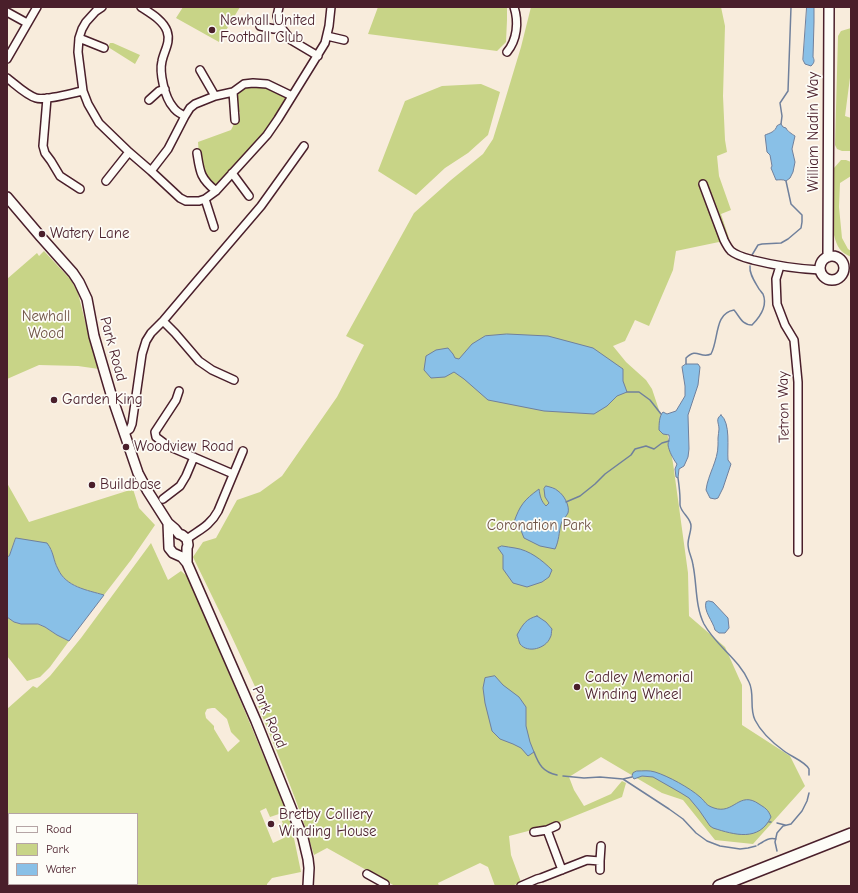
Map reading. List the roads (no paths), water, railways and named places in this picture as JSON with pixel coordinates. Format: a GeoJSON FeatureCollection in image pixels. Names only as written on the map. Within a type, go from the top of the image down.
{"type":"FeatureCollection","features":[{"type":"Feature","properties":{"kind":"highway"},"geometry":{"type":"LineString","coordinates":[[719,886],[851,834]]}},
{"type":"Feature","properties":{"kind":"main road","name":"William Nadin Way"},"geometry":{"type":"LineString","coordinates":[[828,256],[829,7]]}},
{"type":"Feature","properties":{"kind":"main road","name":"Park Road"},"geometry":{"type":"LineString","coordinates":[[7,198],[80,282],[86,299],[94,336],[113,402],[138,473],[168,523],[188,542],[188,563],[256,721],[304,838],[308,859],[308,886]]}},
{"type":"Feature","properties":{"kind":"main road"},"geometry":{"type":"LineString","coordinates":[[828,256],[840,258],[848,267],[841,276],[834,280],[824,277],[820,270],[822,262],[828,256]]}},
{"type":"Feature","properties":{"kind":"main road","name":"Park Road"},"geometry":{"type":"LineString","coordinates":[[168,523],[169,548],[173,553],[182,557],[188,563]]}},
{"type":"Feature","properties":{"kind":"main road"},"geometry":{"type":"LineString","coordinates":[[169,541],[173,536],[183,536]]}},
{"type":"Feature","properties":{"kind":"main road"},"geometry":{"type":"LineString","coordinates":[[176,554],[183,553],[187,548]]}},
{"type":"Feature","properties":{"kind":"street"},"geometry":{"type":"LineString","coordinates":[[7,59],[36,7]]}},
{"type":"Feature","properties":{"kind":"street"},"geometry":{"type":"LineString","coordinates":[[102,7],[86,22],[79,38],[78,52],[83,91],[88,104],[99,123],[129,152],[180,198],[193,202],[205,200],[216,191],[267,135],[325,44],[331,7]]}},
{"type":"Feature","properties":{"kind":"street"},"geometry":{"type":"LineString","coordinates":[[141,7],[152,10],[168,32],[168,44],[162,60],[161,68],[162,81],[173,108],[185,116]]}},
{"type":"Feature","properties":{"kind":"street"},"geometry":{"type":"LineString","coordinates":[[279,7],[277,16],[280,26],[291,40],[318,56]]}},
{"type":"Feature","properties":{"kind":"street"},"geometry":{"type":"LineString","coordinates":[[507,52],[512,47],[515,38],[516,24],[514,7]]}},
{"type":"Feature","properties":{"kind":"street"},"geometry":{"type":"LineString","coordinates":[[7,12],[27,23]]}},
{"type":"Feature","properties":{"kind":"street"},"geometry":{"type":"LineString","coordinates":[[260,26],[274,29],[280,26]]}},
{"type":"Feature","properties":{"kind":"street"},"geometry":{"type":"LineString","coordinates":[[327,36],[344,40]]}},
{"type":"Feature","properties":{"kind":"street"},"geometry":{"type":"LineString","coordinates":[[79,38],[104,48]]}},
{"type":"Feature","properties":{"kind":"street"},"geometry":{"type":"LineString","coordinates":[[200,70],[215,96]]}},
{"type":"Feature","properties":{"kind":"street"},"geometry":{"type":"LineString","coordinates":[[7,78],[31,96],[38,99],[83,91]]}},
{"type":"Feature","properties":{"kind":"street"},"geometry":{"type":"LineString","coordinates":[[151,171],[168,149],[185,116],[190,108],[195,104],[215,96],[233,92],[244,84],[267,84],[292,96]]}},
{"type":"Feature","properties":{"kind":"street"},"geometry":{"type":"LineString","coordinates":[[149,100],[159,91],[165,89]]}},
{"type":"Feature","properties":{"kind":"street"},"geometry":{"type":"LineString","coordinates":[[233,92],[235,120]]}},
{"type":"Feature","properties":{"kind":"street"},"geometry":{"type":"LineString","coordinates":[[47,98],[44,146],[45,153],[60,176],[80,189]]}},
{"type":"Feature","properties":{"kind":"street"},"geometry":{"type":"LineString","coordinates":[[124,433],[130,429],[132,424],[143,347],[151,333],[163,321],[261,206],[304,146]]}},
{"type":"Feature","properties":{"kind":"street"},"geometry":{"type":"LineString","coordinates":[[106,181],[129,152]]}},
{"type":"Feature","properties":{"kind":"street"},"geometry":{"type":"LineString","coordinates":[[197,153],[202,178],[216,191]]}},
{"type":"Feature","properties":{"kind":"street"},"geometry":{"type":"LineString","coordinates":[[232,172],[249,196]]}},
{"type":"Feature","properties":{"kind":"street"},"geometry":{"type":"LineString","coordinates":[[703,184],[726,245],[731,251],[739,256],[780,266],[820,270]]}},
{"type":"Feature","properties":{"kind":"street"},"geometry":{"type":"LineString","coordinates":[[205,200],[214,227]]}},
{"type":"Feature","properties":{"kind":"street","name":"Tetron Way"},"geometry":{"type":"LineString","coordinates":[[780,266],[776,279],[777,304],[785,325],[794,340],[798,382],[798,552]]}},
{"type":"Feature","properties":{"kind":"street"},"geometry":{"type":"LineString","coordinates":[[163,321],[199,361],[212,370],[234,380]]}},
{"type":"Feature","properties":{"kind":"street"},"geometry":{"type":"LineString","coordinates":[[179,391],[176,400],[155,432],[156,437],[168,446],[233,474]]}},
{"type":"Feature","properties":{"kind":"street"},"geometry":{"type":"LineString","coordinates":[[183,536],[210,524],[218,511],[243,451]]}},
{"type":"Feature","properties":{"kind":"street"},"geometry":{"type":"LineString","coordinates":[[163,500],[180,486],[194,457]]}},
{"type":"Feature","properties":{"kind":"street"},"geometry":{"type":"LineString","coordinates":[[534,832],[547,830],[556,826]]}},
{"type":"Feature","properties":{"kind":"street"},"geometry":{"type":"LineString","coordinates":[[547,830],[562,870]]}},
{"type":"Feature","properties":{"kind":"street"},"geometry":{"type":"LineString","coordinates":[[600,870],[601,846]]}},
{"type":"Feature","properties":{"kind":"street"},"geometry":{"type":"LineString","coordinates":[[521,886],[587,860],[600,861]]}},
{"type":"Feature","properties":{"kind":"street"},"geometry":{"type":"LineString","coordinates":[[367,874],[375,883],[385,884]]}},
{"type":"Feature","properties":{"kind":"water"},"geometry":{"type":"Polygon","coordinates":[[[807,7],[814,7],[814,61],[811,66],[805,64],[803,60],[807,7]]]}},
{"type":"Feature","properties":{"kind":"water"},"geometry":{"type":"Polygon","coordinates":[[[781,124],[795,136],[792,149],[795,162],[793,172],[790,178],[786,181],[776,180],[771,168],[770,155],[767,152],[765,135],[774,131],[777,126],[781,124]]]}},
{"type":"Feature","properties":{"kind":"water"},"geometry":{"type":"Polygon","coordinates":[[[507,334],[548,336],[593,348],[623,369],[623,381],[627,392],[617,396],[607,406],[594,414],[544,411],[488,400],[454,372],[445,377],[431,378],[424,370],[426,356],[436,350],[448,348],[455,358],[459,359],[472,344],[485,336],[507,334]]]}},
{"type":"Feature","properties":{"kind":"water"},"geometry":{"type":"Polygon","coordinates":[[[686,364],[698,364],[700,367],[698,385],[688,415],[688,457],[684,466],[679,469],[678,478],[676,477],[675,469],[677,464],[669,450],[669,435],[663,434],[659,430],[659,423],[663,412],[667,414],[676,411],[685,396],[682,367],[686,364]]]}},
{"type":"Feature","properties":{"kind":"water"},"geometry":{"type":"Polygon","coordinates":[[[721,415],[726,424],[728,436],[728,460],[731,464],[723,488],[718,498],[715,499],[710,498],[706,490],[718,451],[718,420],[721,415]]]}},
{"type":"Feature","properties":{"kind":"water"},"geometry":{"type":"Polygon","coordinates":[[[546,486],[557,490],[566,501],[568,507],[568,513],[562,521],[555,549],[540,546],[524,538],[520,528],[514,522],[523,503],[539,489],[543,502],[546,506],[549,503],[545,497],[544,489],[546,486]]]}},
{"type":"Feature","properties":{"kind":"water"},"geometry":{"type":"Polygon","coordinates":[[[16,538],[47,543],[58,569],[66,580],[78,587],[104,595],[69,641],[38,624],[21,624],[14,622],[7,617],[7,557],[9,556],[16,538]]]}},
{"type":"Feature","properties":{"kind":"water"},"geometry":{"type":"Polygon","coordinates":[[[502,546],[520,549],[535,556],[552,570],[549,577],[542,582],[527,587],[513,583],[503,569],[503,555],[498,548],[502,546]]]}},
{"type":"Feature","properties":{"kind":"water"},"geometry":{"type":"Polygon","coordinates":[[[706,602],[713,602],[728,618],[729,628],[725,633],[719,633],[715,630],[705,605],[706,602]]]}},
{"type":"Feature","properties":{"kind":"water"},"geometry":{"type":"Polygon","coordinates":[[[537,616],[546,622],[552,629],[551,636],[545,645],[528,649],[520,644],[517,635],[525,622],[537,616]]]}},
{"type":"Feature","properties":{"kind":"water"},"geometry":{"type":"Polygon","coordinates":[[[495,676],[503,685],[519,697],[526,707],[526,726],[534,752],[528,756],[521,748],[500,739],[492,731],[483,688],[485,678],[495,676]]]}},
{"type":"Feature","properties":{"kind":"water"},"geometry":{"type":"Polygon","coordinates":[[[637,771],[653,771],[672,779],[691,790],[711,807],[721,809],[727,808],[741,801],[752,800],[766,809],[771,817],[766,825],[753,833],[730,833],[713,828],[689,798],[653,777],[642,776],[634,779],[632,776],[633,773],[637,771]]]}},
{"type":"Feature","properties":{"kind":"waterway"},"geometry":{"type":"LineString","coordinates":[[781,124],[782,116],[780,103],[788,91],[791,7]]}},
{"type":"Feature","properties":{"kind":"waterway"},"geometry":{"type":"LineString","coordinates":[[752,255],[758,245],[781,243],[801,228],[802,215],[791,204],[786,181]]}},
{"type":"Feature","properties":{"kind":"waterway"},"geometry":{"type":"LineString","coordinates":[[686,364],[686,358],[693,353],[704,355],[711,354],[720,322],[723,316],[728,312],[734,310],[743,322],[749,325],[752,325],[760,315],[765,303],[764,298],[750,272],[750,266]]}},
{"type":"Feature","properties":{"kind":"waterway"},"geometry":{"type":"LineString","coordinates":[[627,392],[639,392],[650,400],[661,414]]}},
{"type":"Feature","properties":{"kind":"waterway"},"geometry":{"type":"LineString","coordinates":[[566,502],[580,496],[605,474],[631,455],[635,449],[646,446],[654,449],[662,443],[669,441]]}},
{"type":"Feature","properties":{"kind":"waterway"},"geometry":{"type":"LineString","coordinates":[[678,478],[680,505],[682,511],[691,523],[688,547],[694,572],[699,610],[704,624],[709,632],[734,659],[745,674],[752,691],[753,715],[761,729],[780,748],[807,766],[809,769],[809,775]]}},
{"type":"Feature","properties":{"kind":"waterway"},"geometry":{"type":"LineString","coordinates":[[534,752],[542,767],[548,772],[557,775]]}},
{"type":"Feature","properties":{"kind":"waterway"},"geometry":{"type":"LineString","coordinates":[[563,776],[623,779],[683,819],[696,833],[707,841],[720,846],[740,849],[756,846]]}},
{"type":"Feature","properties":{"kind":"waterway"},"geometry":{"type":"LineString","coordinates":[[623,779],[632,777]]}},
{"type":"Feature","properties":{"kind":"waterway"},"geometry":{"type":"LineString","coordinates":[[777,851],[775,842],[777,833],[783,826],[791,824],[802,811],[809,793]]}},
{"type":"Feature","properties":{"kind":"waterway"},"geometry":{"type":"LineString","coordinates":[[777,823],[785,825]]}},
{"type":"Feature","properties":{"kind":"waterway"},"geometry":{"type":"LineString","coordinates":[[758,845],[769,839],[776,839]]}},
{"type":"Feature","properties":{"kind":"place","name":"Newhall United Football Club"},"geometry":{"type":"Point","coordinates":[212,30]}},
{"type":"Feature","properties":{"kind":"place","name":"Watery Lane"},"geometry":{"type":"Point","coordinates":[42,234]}},
{"type":"Feature","properties":{"kind":"place","name":"Garden King"},"geometry":{"type":"Point","coordinates":[54,400]}},
{"type":"Feature","properties":{"kind":"place","name":"Woodview Road"},"geometry":{"type":"Point","coordinates":[126,447]}},
{"type":"Feature","properties":{"kind":"place","name":"Buildbase"},"geometry":{"type":"Point","coordinates":[92,485]}},
{"type":"Feature","properties":{"kind":"place","name":"Cadley Memorial Winding Wheel"},"geometry":{"type":"Point","coordinates":[577,687]}},
{"type":"Feature","properties":{"kind":"place","name":"Bretby Colliery Winding House"},"geometry":{"type":"Point","coordinates":[271,824]}},
{"type":"Feature","properties":{"kind":"park label","name":"Newhall Wood"},"geometry":{"type":"Point","coordinates":[46,326]}},
{"type":"Feature","properties":{"kind":"park label","name":"Coronation Park"},"geometry":{"type":"Point","coordinates":[539,526]}}]}
